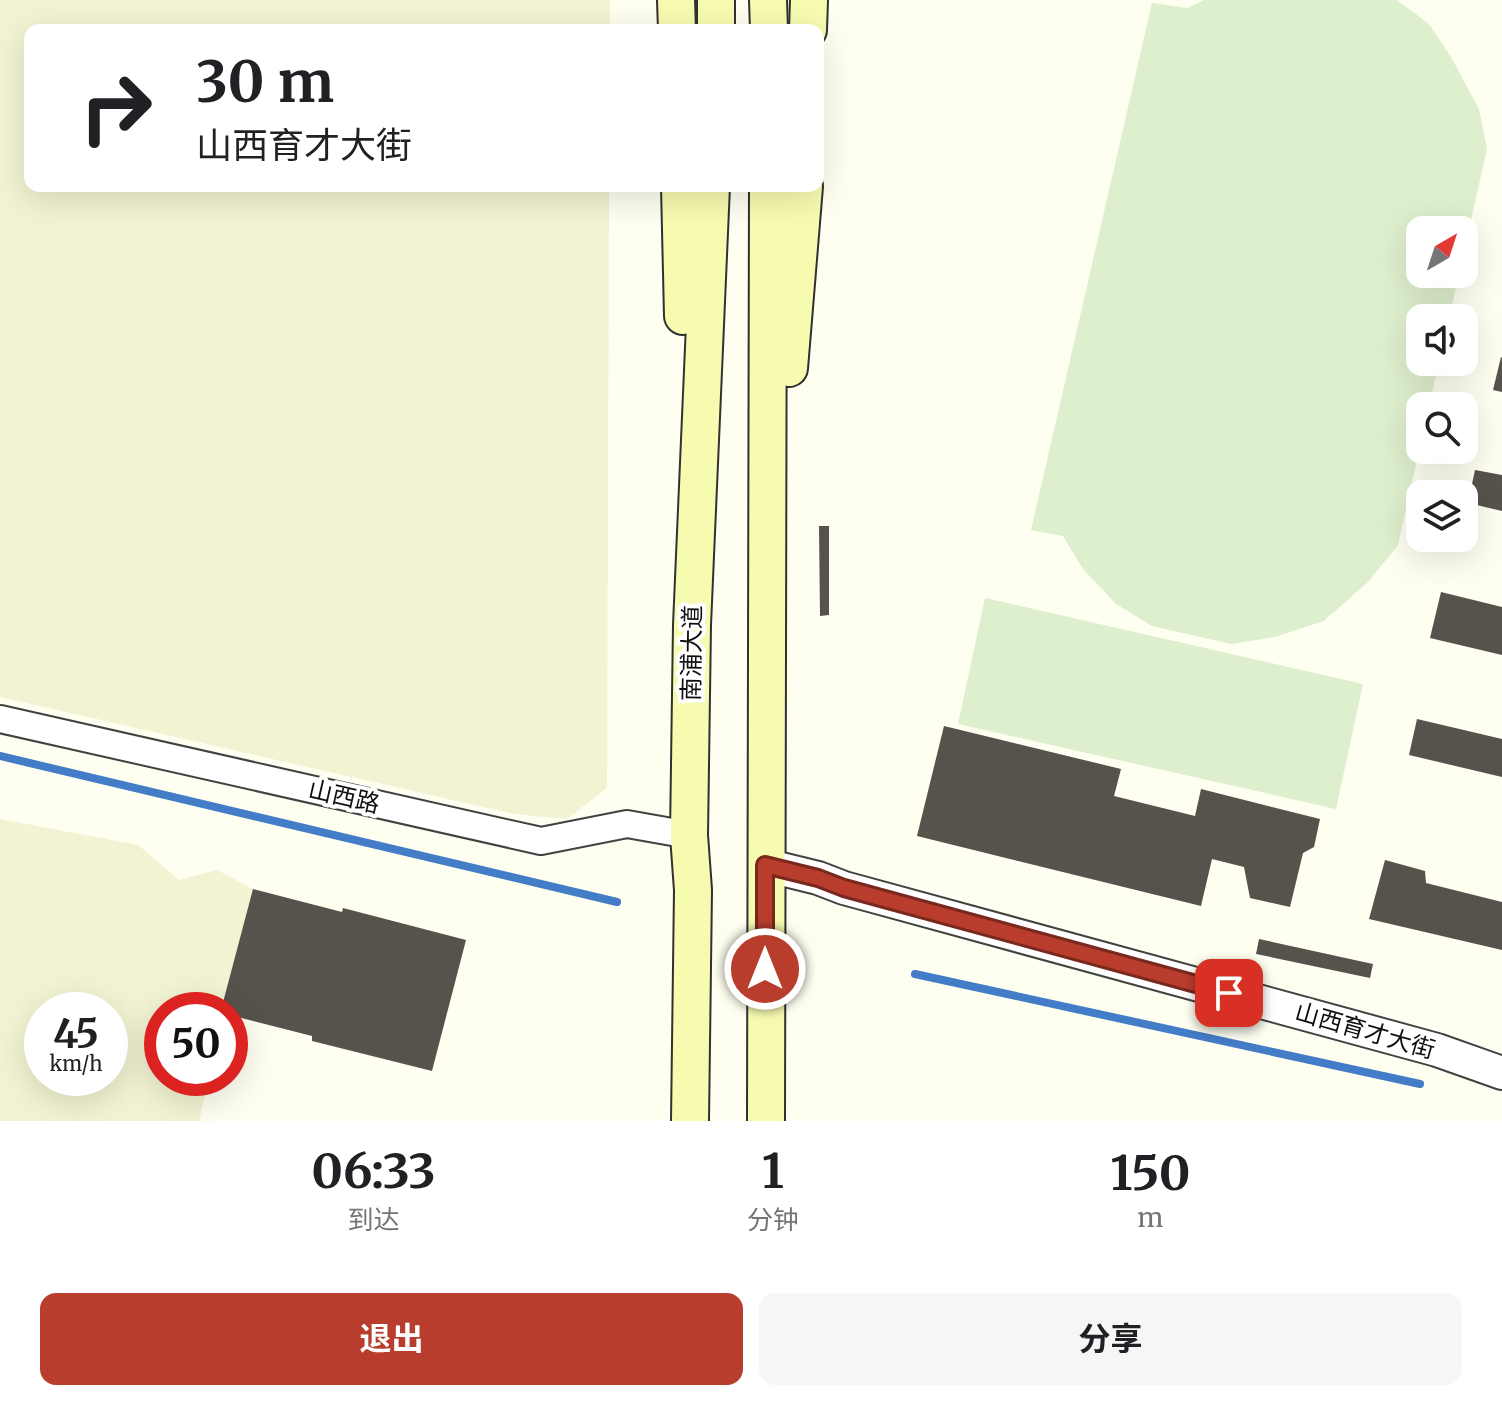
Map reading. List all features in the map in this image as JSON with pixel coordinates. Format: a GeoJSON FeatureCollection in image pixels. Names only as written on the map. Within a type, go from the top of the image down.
{"type":"FeatureCollection","features":[{"type":"Feature","properties":{"kind":"main road"},"geometry":{"type":"LineString","coordinates":[[676,0],[677,24]]}},
{"type":"Feature","properties":{"kind":"main road"},"geometry":{"type":"LineString","coordinates":[[716,0],[716,24]]}},
{"type":"Feature","properties":{"kind":"main road"},"geometry":{"type":"LineString","coordinates":[[768,0],[769,24]]}},
{"type":"Feature","properties":{"kind":"main road"},"geometry":{"type":"LineString","coordinates":[[808,24],[809,0]]}},
{"type":"Feature","properties":{"kind":"main road"},"geometry":{"type":"LineString","coordinates":[[680,192],[692,625]]}},
{"type":"Feature","properties":{"kind":"main road","name":"南浦大道"},"geometry":{"type":"LineString","coordinates":[[690,1121],[692,625],[711,192]]}},
{"type":"Feature","properties":{"kind":"main road"},"geometry":{"type":"LineString","coordinates":[[766,1121],[768,192]]}},
{"type":"Feature","properties":{"kind":"main road"},"geometry":{"type":"LineString","coordinates":[[766,653],[804,192]]}},
{"type":"Feature","properties":{"kind":"street","name":"山西路"},"geometry":{"type":"LineString","coordinates":[[0,719],[541,841],[627,824],[689,835]]}},
{"type":"Feature","properties":{"kind":"street","name":"山西育才大街"},"geometry":{"type":"LineString","coordinates":[[765,865],[1437,1050],[1502,1073]]}},
{"type":"Feature","properties":{"kind":"green space"},"geometry":{"type":"Polygon","coordinates":[[[0,0],[610,0],[610,24],[24,24],[24,192],[609,192],[607,788],[567,819],[514,814],[0,697],[0,0]]]}},
{"type":"Feature","properties":{"kind":"green space"},"geometry":{"type":"Polygon","coordinates":[[[1204,0],[1397,0],[1429,24],[1451,57],[1479,109],[1487,149],[1472,216],[1406,216],[1406,288],[1456,288],[1452,304],[1406,304],[1406,376],[1436,376],[1432,392],[1406,392],[1406,464],[1416,464],[1412,480],[1406,480],[1406,509],[1398,545],[1368,582],[1324,621],[1275,637],[1231,644],[1152,626],[1116,604],[1083,569],[1063,536],[1031,530],[1152,3],[1187,8],[1204,0]]]}},
{"type":"Feature","properties":{"kind":"green space"},"geometry":{"type":"Polygon","coordinates":[[[985,598],[1363,684],[1336,809],[958,724],[985,598]]]}},
{"type":"Feature","properties":{"kind":"green space"},"geometry":{"type":"Polygon","coordinates":[[[0,819],[138,845],[179,880],[217,870],[253,889],[228,992],[144,992],[144,1096],[205,1096],[199,1121],[0,1121],[0,819]]]}},
{"type":"Feature","properties":{"kind":"building"},"geometry":{"type":"Polygon","coordinates":[[[1502,358],[1502,392],[1493,390],[1502,358]]]}},
{"type":"Feature","properties":{"kind":"building"},"geometry":{"type":"Polygon","coordinates":[[[1475,470],[1502,475],[1502,511],[1478,505],[1478,480],[1473,480],[1475,470]]]}},
{"type":"Feature","properties":{"kind":"building"},"geometry":{"type":"Polygon","coordinates":[[[819,526],[829,526],[829,615],[820,616],[819,526]]]}},
{"type":"Feature","properties":{"kind":"building"},"geometry":{"type":"Polygon","coordinates":[[[1441,592],[1502,607],[1502,655],[1430,638],[1441,592]]]}},
{"type":"Feature","properties":{"kind":"building"},"geometry":{"type":"Polygon","coordinates":[[[1417,719],[1502,739],[1502,777],[1409,755],[1417,719]]]}},
{"type":"Feature","properties":{"kind":"building"},"geometry":{"type":"Polygon","coordinates":[[[944,726],[1121,769],[1114,796],[1195,816],[1201,789],[1320,819],[1314,847],[1303,853],[1290,907],[1250,898],[1244,867],[1212,859],[1201,906],[917,836],[944,726]]]}},
{"type":"Feature","properties":{"kind":"building"},"geometry":{"type":"Polygon","coordinates":[[[1385,860],[1425,871],[1426,883],[1502,902],[1502,950],[1369,919],[1385,860]]]}},
{"type":"Feature","properties":{"kind":"building"},"geometry":{"type":"Polygon","coordinates":[[[253,889],[342,912],[343,908],[466,940],[432,1071],[312,1041],[312,1036],[248,1020],[248,992],[226,992],[253,889]]]}},
{"type":"Feature","properties":{"kind":"building"},"geometry":{"type":"Polygon","coordinates":[[[1259,939],[1373,964],[1370,978],[1256,954],[1259,939]]]}},
{"type":"Feature","properties":{"kind":"waterway"},"geometry":{"type":"LineString","coordinates":[[0,756],[617,902]]}},
{"type":"Feature","properties":{"kind":"waterway"},"geometry":{"type":"LineString","coordinates":[[915,974],[1420,1084]]}},
{"type":"Feature","properties":{"kind":"route"},"geometry":{"type":"LineString","coordinates":[[765,969],[765,865],[1229,993]]}}]}
